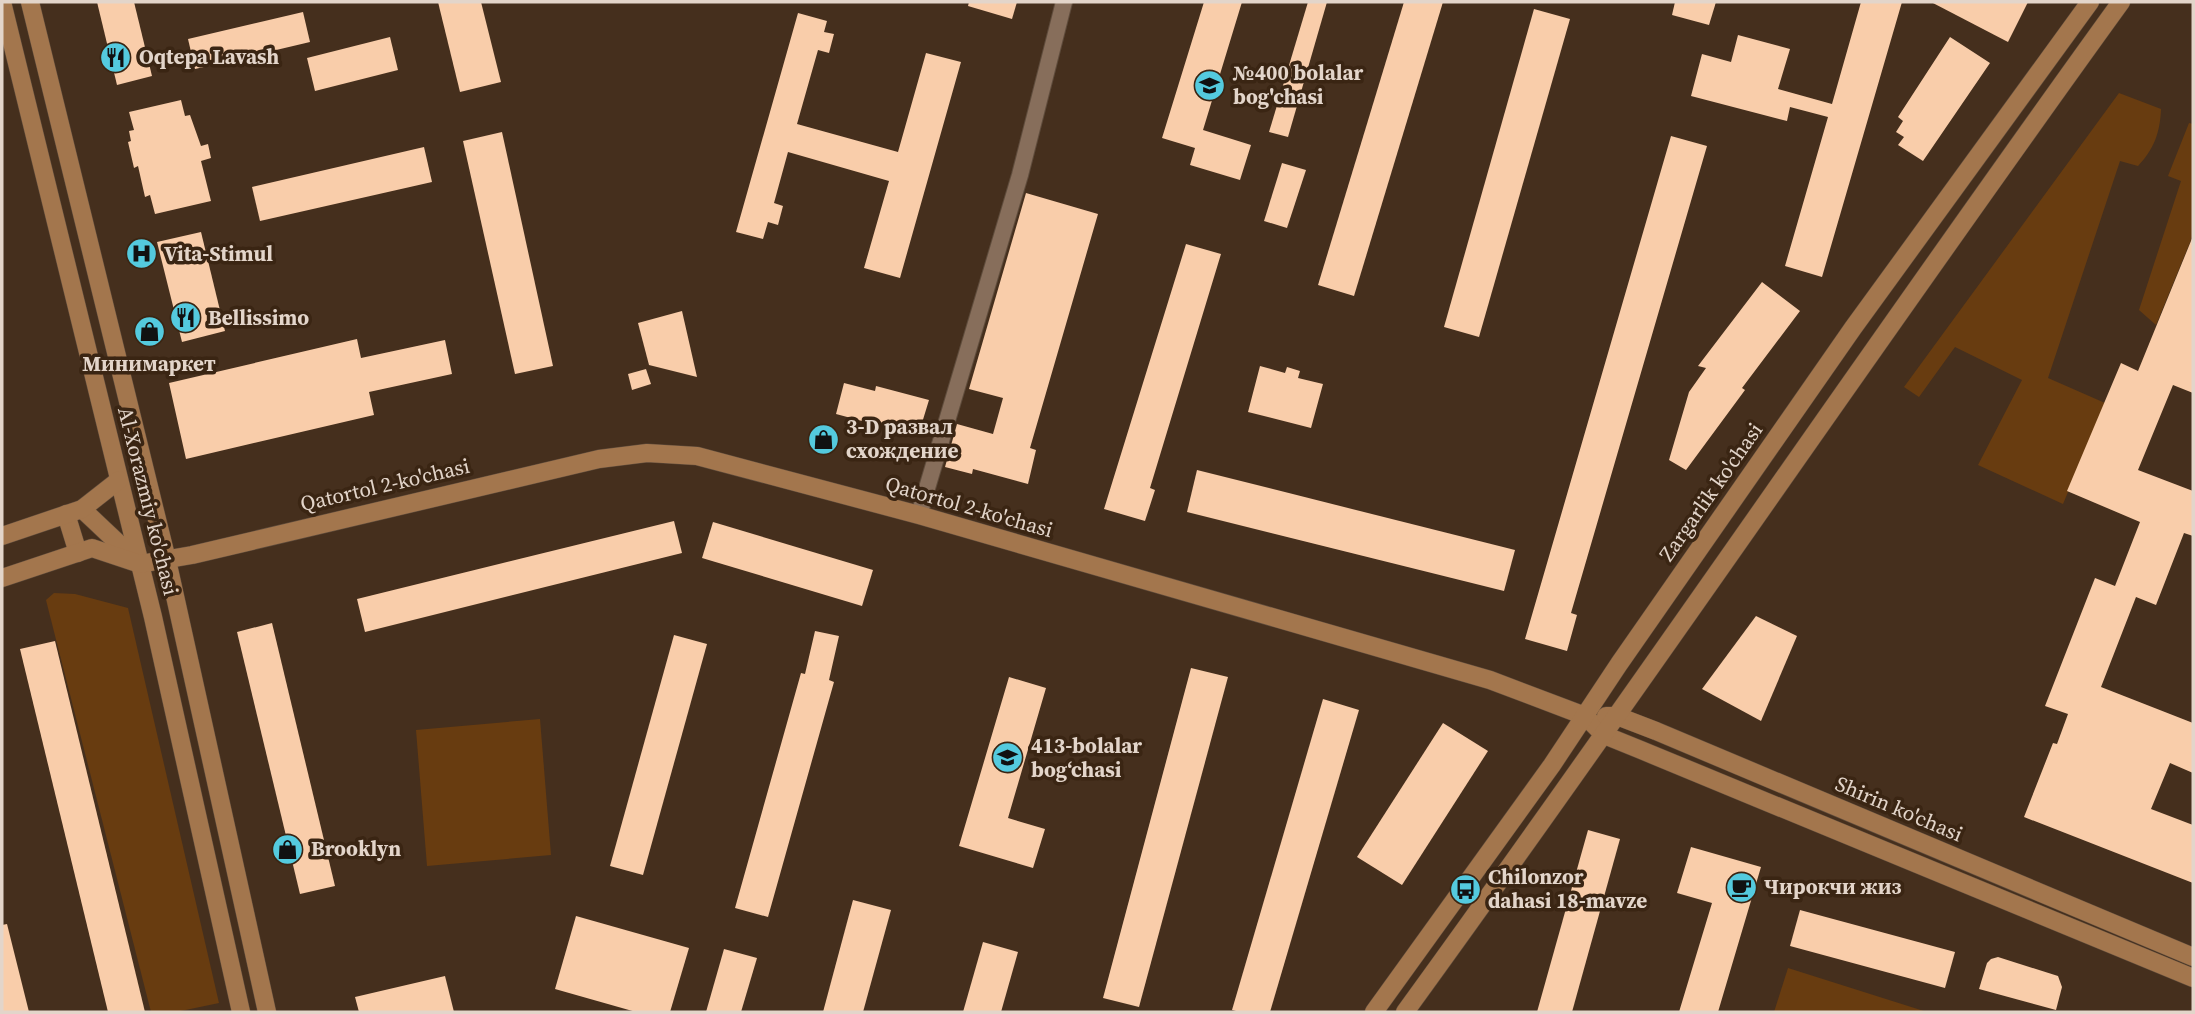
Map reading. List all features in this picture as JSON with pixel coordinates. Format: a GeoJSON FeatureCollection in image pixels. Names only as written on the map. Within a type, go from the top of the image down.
{"type":"FeatureCollection","features":[{"type":"Feature","properties":{"kind":"main road","name":"Al-Xorazmiy ko'chasi"},"geometry":{"type":"LineString","coordinates":[[2,2],[140,564],[241,1012]]}},
{"type":"Feature","properties":{"kind":"main road","name":"Al-Xorazmiy ko'chasi"},"geometry":{"type":"LineString","coordinates":[[30,2],[167,560],[267,1012]]}},
{"type":"Feature","properties":{"kind":"main road","name":"Zargarlik ko'chasi"},"geometry":{"type":"LineString","coordinates":[[1374,1012],[1473,878],[1853,328],[2090,2]]}},
{"type":"Feature","properties":{"kind":"main road"},"geometry":{"type":"LineString","coordinates":[[1405,1012],[2121,2]]}},
{"type":"Feature","properties":{"kind":"main road","name":"Qatortol 2-ko'chasi"},"geometry":{"type":"LineString","coordinates":[[2,578],[92,548],[140,564],[167,560],[599,459],[647,453],[697,456],[919,515],[1490,680],[1585,716],[1604,734]]}},
{"type":"Feature","properties":{"kind":"main road"},"geometry":{"type":"LineString","coordinates":[[2,536],[74,511],[119,480]]}},
{"type":"Feature","properties":{"kind":"main road"},"geometry":{"type":"LineString","coordinates":[[74,511],[140,564],[156,515]]}},
{"type":"Feature","properties":{"kind":"main road"},"geometry":{"type":"LineString","coordinates":[[74,511],[78,553]]}},
{"type":"Feature","properties":{"kind":"main road","name":"Shirin ko'chasi"},"geometry":{"type":"LineString","coordinates":[[1585,716],[1617,716],[2193,957]]}},
{"type":"Feature","properties":{"kind":"main road","name":"Shirin ko'chasi"},"geometry":{"type":"LineString","coordinates":[[1604,734],[2193,978]]}},
{"type":"Feature","properties":{"kind":"street"},"geometry":{"type":"LineString","coordinates":[[919,515],[1020,175],[1064,2]]}},
{"type":"Feature","properties":{"kind":"shaded area"},"geometry":{"type":"Polygon","coordinates":[[[2119,93],[2161,109],[2158,133],[2152,147],[2138,166],[2120,161],[2048,378],[2105,403],[2063,504],[1978,465],[2022,380],[1955,347],[1919,397],[1904,387],[2119,93]]]}},
{"type":"Feature","properties":{"kind":"shaded area"},"geometry":{"type":"Polygon","coordinates":[[[2189,123],[2193,124],[2193,235],[2156,325],[2139,310],[2181,181],[2168,176],[2189,123]]]}},
{"type":"Feature","properties":{"kind":"shaded area"},"geometry":{"type":"Polygon","coordinates":[[[54,593],[75,594],[128,608],[219,1003],[176,1012],[151,1012],[46,600],[54,593]]]}},
{"type":"Feature","properties":{"kind":"shaded area"},"geometry":{"type":"Polygon","coordinates":[[[540,719],[551,855],[427,866],[416,730],[540,719]]]}},
{"type":"Feature","properties":{"kind":"shaded area"},"geometry":{"type":"Polygon","coordinates":[[[1788,968],[1927,1012],[1774,1012],[1788,968]]]}},
{"type":"Feature","properties":{"kind":"building"},"geometry":{"type":"Polygon","coordinates":[[[97,2],[134,2],[152,76],[117,85],[97,2]]]}},
{"type":"Feature","properties":{"kind":"building"},"geometry":{"type":"Polygon","coordinates":[[[438,2],[481,2],[501,82],[460,92],[438,2]]]}},
{"type":"Feature","properties":{"kind":"building"},"geometry":{"type":"Polygon","coordinates":[[[969,2],[1017,2],[1012,19],[968,6],[969,2]]]}},
{"type":"Feature","properties":{"kind":"building"},"geometry":{"type":"Polygon","coordinates":[[[1204,2],[1242,2],[1203,130],[1251,145],[1240,180],[1190,165],[1195,148],[1162,138],[1204,2]]]}},
{"type":"Feature","properties":{"kind":"building"},"geometry":{"type":"Polygon","coordinates":[[[1308,2],[1327,2],[1288,137],[1269,132],[1308,2]]]}},
{"type":"Feature","properties":{"kind":"building"},"geometry":{"type":"Polygon","coordinates":[[[1404,2],[1443,2],[1354,296],[1318,285],[1404,2]]]}},
{"type":"Feature","properties":{"kind":"building"},"geometry":{"type":"Polygon","coordinates":[[[1675,2],[1716,2],[1709,25],[1672,15],[1675,2]]]}},
{"type":"Feature","properties":{"kind":"building"},"geometry":{"type":"Polygon","coordinates":[[[1861,2],[1902,2],[1822,277],[1785,266],[1828,117],[1790,107],[1787,121],[1691,96],[1702,54],[1731,62],[1738,35],[1790,49],[1778,89],[1832,104],[1861,2]]]}},
{"type":"Feature","properties":{"kind":"building"},"geometry":{"type":"Polygon","coordinates":[[[1931,2],[2028,2],[2008,42],[1931,2]]]}},
{"type":"Feature","properties":{"kind":"building"},"geometry":{"type":"Polygon","coordinates":[[[1534,9],[1570,19],[1479,337],[1444,327],[1534,9]]]}},
{"type":"Feature","properties":{"kind":"building"},"geometry":{"type":"Polygon","coordinates":[[[303,12],[310,42],[195,69],[188,39],[303,12]]]}},
{"type":"Feature","properties":{"kind":"building"},"geometry":{"type":"Polygon","coordinates":[[[798,13],[827,21],[824,32],[834,34],[829,53],[818,50],[797,124],[898,152],[926,53],[961,62],[900,278],[864,268],[889,181],[788,152],[774,203],[783,206],[778,225],[768,222],[763,239],[736,232],[798,13]]]}},
{"type":"Feature","properties":{"kind":"building"},"geometry":{"type":"Polygon","coordinates":[[[390,37],[398,70],[315,91],[307,58],[390,37]]]}},
{"type":"Feature","properties":{"kind":"building"},"geometry":{"type":"Polygon","coordinates":[[[1950,37],[1990,63],[1923,161],[1898,145],[1904,137],[1896,132],[1903,121],[1898,117],[1950,37]]]}},
{"type":"Feature","properties":{"kind":"building"},"geometry":{"type":"Polygon","coordinates":[[[181,100],[185,116],[190,115],[201,146],[208,144],[211,158],[201,161],[211,201],[155,214],[150,195],[145,197],[138,166],[134,168],[128,142],[131,141],[129,131],[134,130],[129,112],[181,100]]]}},
{"type":"Feature","properties":{"kind":"building"},"geometry":{"type":"Polygon","coordinates":[[[502,132],[553,366],[515,374],[463,141],[502,132]]]}},
{"type":"Feature","properties":{"kind":"building"},"geometry":{"type":"Polygon","coordinates":[[[1671,136],[1707,146],[1571,613],[1577,615],[1567,651],[1525,639],[1671,136]]]}},
{"type":"Feature","properties":{"kind":"building"},"geometry":{"type":"Polygon","coordinates":[[[424,147],[432,182],[260,221],[252,187],[424,147]]]}},
{"type":"Feature","properties":{"kind":"building"},"geometry":{"type":"Polygon","coordinates":[[[1282,163],[1306,170],[1287,228],[1264,221],[1282,163]]]}},
{"type":"Feature","properties":{"kind":"building"},"geometry":{"type":"Polygon","coordinates":[[[1026,193],[1098,214],[1030,448],[1036,450],[1028,484],[973,469],[972,474],[945,467],[957,424],[993,434],[1003,398],[969,389],[1026,193]]]}},
{"type":"Feature","properties":{"kind":"building"},"geometry":{"type":"Polygon","coordinates":[[[201,232],[225,331],[182,342],[157,242],[201,232]]]}},
{"type":"Feature","properties":{"kind":"building"},"geometry":{"type":"Polygon","coordinates":[[[2193,236],[2193,393],[2173,385],[2138,470],[2193,491],[2193,536],[2184,533],[2156,605],[2136,597],[2101,687],[2193,723],[2193,773],[2170,763],[2151,809],[2193,825],[2193,883],[2024,817],[2053,743],[2057,744],[2068,714],[2045,706],[2095,578],[2115,586],[2140,522],[2067,491],[2121,363],[2138,371],[2193,236]]]}},
{"type":"Feature","properties":{"kind":"building"},"geometry":{"type":"Polygon","coordinates":[[[1186,244],[1221,254],[1150,488],[1155,490],[1145,521],[1104,509],[1186,244]]]}},
{"type":"Feature","properties":{"kind":"building"},"geometry":{"type":"Polygon","coordinates":[[[1762,282],[1800,311],[1742,388],[1745,390],[1686,470],[1669,460],[1689,392],[1706,368],[1698,366],[1762,282]]]}},
{"type":"Feature","properties":{"kind":"building"},"geometry":{"type":"Polygon","coordinates":[[[682,311],[697,377],[649,365],[638,323],[682,311]]]}},
{"type":"Feature","properties":{"kind":"building"},"geometry":{"type":"Polygon","coordinates":[[[357,339],[361,358],[445,340],[452,374],[369,392],[374,415],[186,459],[169,383],[357,339]]]}},
{"type":"Feature","properties":{"kind":"building"},"geometry":{"type":"Polygon","coordinates":[[[1260,366],[1285,373],[1287,367],[1300,371],[1298,378],[1323,384],[1311,428],[1248,412],[1260,366]]]}},
{"type":"Feature","properties":{"kind":"building"},"geometry":{"type":"Polygon","coordinates":[[[646,369],[651,384],[632,390],[628,374],[646,369]]]}},
{"type":"Feature","properties":{"kind":"building"},"geometry":{"type":"Polygon","coordinates":[[[844,383],[875,391],[876,386],[929,400],[918,436],[836,414],[844,383]]]}},
{"type":"Feature","properties":{"kind":"building"},"geometry":{"type":"Polygon","coordinates":[[[1197,470],[1515,550],[1504,591],[1187,512],[1197,470]]]}},
{"type":"Feature","properties":{"kind":"building"},"geometry":{"type":"Polygon","coordinates":[[[674,521],[682,553],[365,632],[357,599],[674,521]]]}},
{"type":"Feature","properties":{"kind":"building"},"geometry":{"type":"Polygon","coordinates":[[[713,522],[873,570],[862,606],[702,558],[713,522]]]}},
{"type":"Feature","properties":{"kind":"building"},"geometry":{"type":"Polygon","coordinates":[[[1756,616],[1797,636],[1761,721],[1702,689],[1756,616]]]}},
{"type":"Feature","properties":{"kind":"building"},"geometry":{"type":"Polygon","coordinates":[[[272,623],[335,886],[300,894],[237,632],[272,623]]]}},
{"type":"Feature","properties":{"kind":"building"},"geometry":{"type":"Polygon","coordinates":[[[815,631],[839,636],[829,680],[834,682],[768,917],[735,908],[801,673],[805,674],[815,631]]]}},
{"type":"Feature","properties":{"kind":"building"},"geometry":{"type":"Polygon","coordinates":[[[674,635],[707,644],[643,875],[610,866],[674,635]]]}},
{"type":"Feature","properties":{"kind":"building"},"geometry":{"type":"Polygon","coordinates":[[[55,641],[145,1012],[108,1012],[20,649],[55,641]]]}},
{"type":"Feature","properties":{"kind":"building"},"geometry":{"type":"Polygon","coordinates":[[[1191,668],[1228,677],[1139,1007],[1103,998],[1191,668]]]}},
{"type":"Feature","properties":{"kind":"building"},"geometry":{"type":"Polygon","coordinates":[[[1009,677],[1046,688],[1008,818],[1045,829],[1033,868],[959,846],[1009,677]]]}},
{"type":"Feature","properties":{"kind":"building"},"geometry":{"type":"Polygon","coordinates":[[[1323,699],[1359,710],[1270,1012],[1232,1010],[1323,699]]]}},
{"type":"Feature","properties":{"kind":"building"},"geometry":{"type":"Polygon","coordinates":[[[1443,723],[1488,751],[1402,885],[1357,857],[1443,723]]]}},
{"type":"Feature","properties":{"kind":"building"},"geometry":{"type":"Polygon","coordinates":[[[1588,830],[1620,839],[1572,1012],[1537,1012],[1588,830]]]}},
{"type":"Feature","properties":{"kind":"building"},"geometry":{"type":"Polygon","coordinates":[[[1691,847],[1761,867],[1718,1012],[1679,1012],[1712,903],[1677,893],[1691,847]]]}},
{"type":"Feature","properties":{"kind":"building"},"geometry":{"type":"Polygon","coordinates":[[[853,900],[891,910],[863,1012],[823,1012],[853,900]]]}},
{"type":"Feature","properties":{"kind":"building"},"geometry":{"type":"Polygon","coordinates":[[[1800,910],[1955,952],[1945,988],[1790,946],[1800,910]]]}},
{"type":"Feature","properties":{"kind":"building"},"geometry":{"type":"Polygon","coordinates":[[[576,916],[689,948],[670,1012],[636,1012],[555,989],[576,916]]]}},
{"type":"Feature","properties":{"kind":"building"},"geometry":{"type":"Polygon","coordinates":[[[7,924],[29,1012],[2,1012],[2,925],[7,924]]]}},
{"type":"Feature","properties":{"kind":"building"},"geometry":{"type":"Polygon","coordinates":[[[983,942],[1018,952],[1001,1012],[963,1012],[983,942]]]}},
{"type":"Feature","properties":{"kind":"building"},"geometry":{"type":"Polygon","coordinates":[[[724,949],[757,958],[741,1012],[706,1012],[724,949]]]}},
{"type":"Feature","properties":{"kind":"building"},"geometry":{"type":"Polygon","coordinates":[[[1998,957],[2058,976],[2062,987],[2056,1010],[1979,989],[1987,963],[1998,957]]]}},
{"type":"Feature","properties":{"kind":"building"},"geometry":{"type":"Polygon","coordinates":[[[445,976],[454,1012],[359,1012],[355,997],[445,976]]]}},
{"type":"Feature","properties":{"kind":"place","name":"Oqtepa Lavash"},"geometry":{"type":"Point","coordinates":[116,57]}},
{"type":"Feature","properties":{"kind":"place","name":"№400 bolalar bog'chasi"},"geometry":{"type":"Point","coordinates":[1210,85]}},
{"type":"Feature","properties":{"kind":"place","name":"Vita-Stimul"},"geometry":{"type":"Point","coordinates":[141,254]}},
{"type":"Feature","properties":{"kind":"place","name":"Bellissimo"},"geometry":{"type":"Point","coordinates":[185,318]}},
{"type":"Feature","properties":{"kind":"place","name":"Минимаркет"},"geometry":{"type":"Point","coordinates":[149,332]}},
{"type":"Feature","properties":{"kind":"place","name":"3-D развал схождение"},"geometry":{"type":"Point","coordinates":[823,439]}},
{"type":"Feature","properties":{"kind":"place","name":"413-bolalar bogʻchasi"},"geometry":{"type":"Point","coordinates":[1008,758]}},
{"type":"Feature","properties":{"kind":"place","name":"Brooklyn"},"geometry":{"type":"Point","coordinates":[288,849]}},
{"type":"Feature","properties":{"kind":"place","name":"Чирокчи жиз"},"geometry":{"type":"Point","coordinates":[1741,887]}},
{"type":"Feature","properties":{"kind":"place","name":"Chilonzor dahasi 18-mavze"},"geometry":{"type":"Point","coordinates":[1465,889]}}]}
